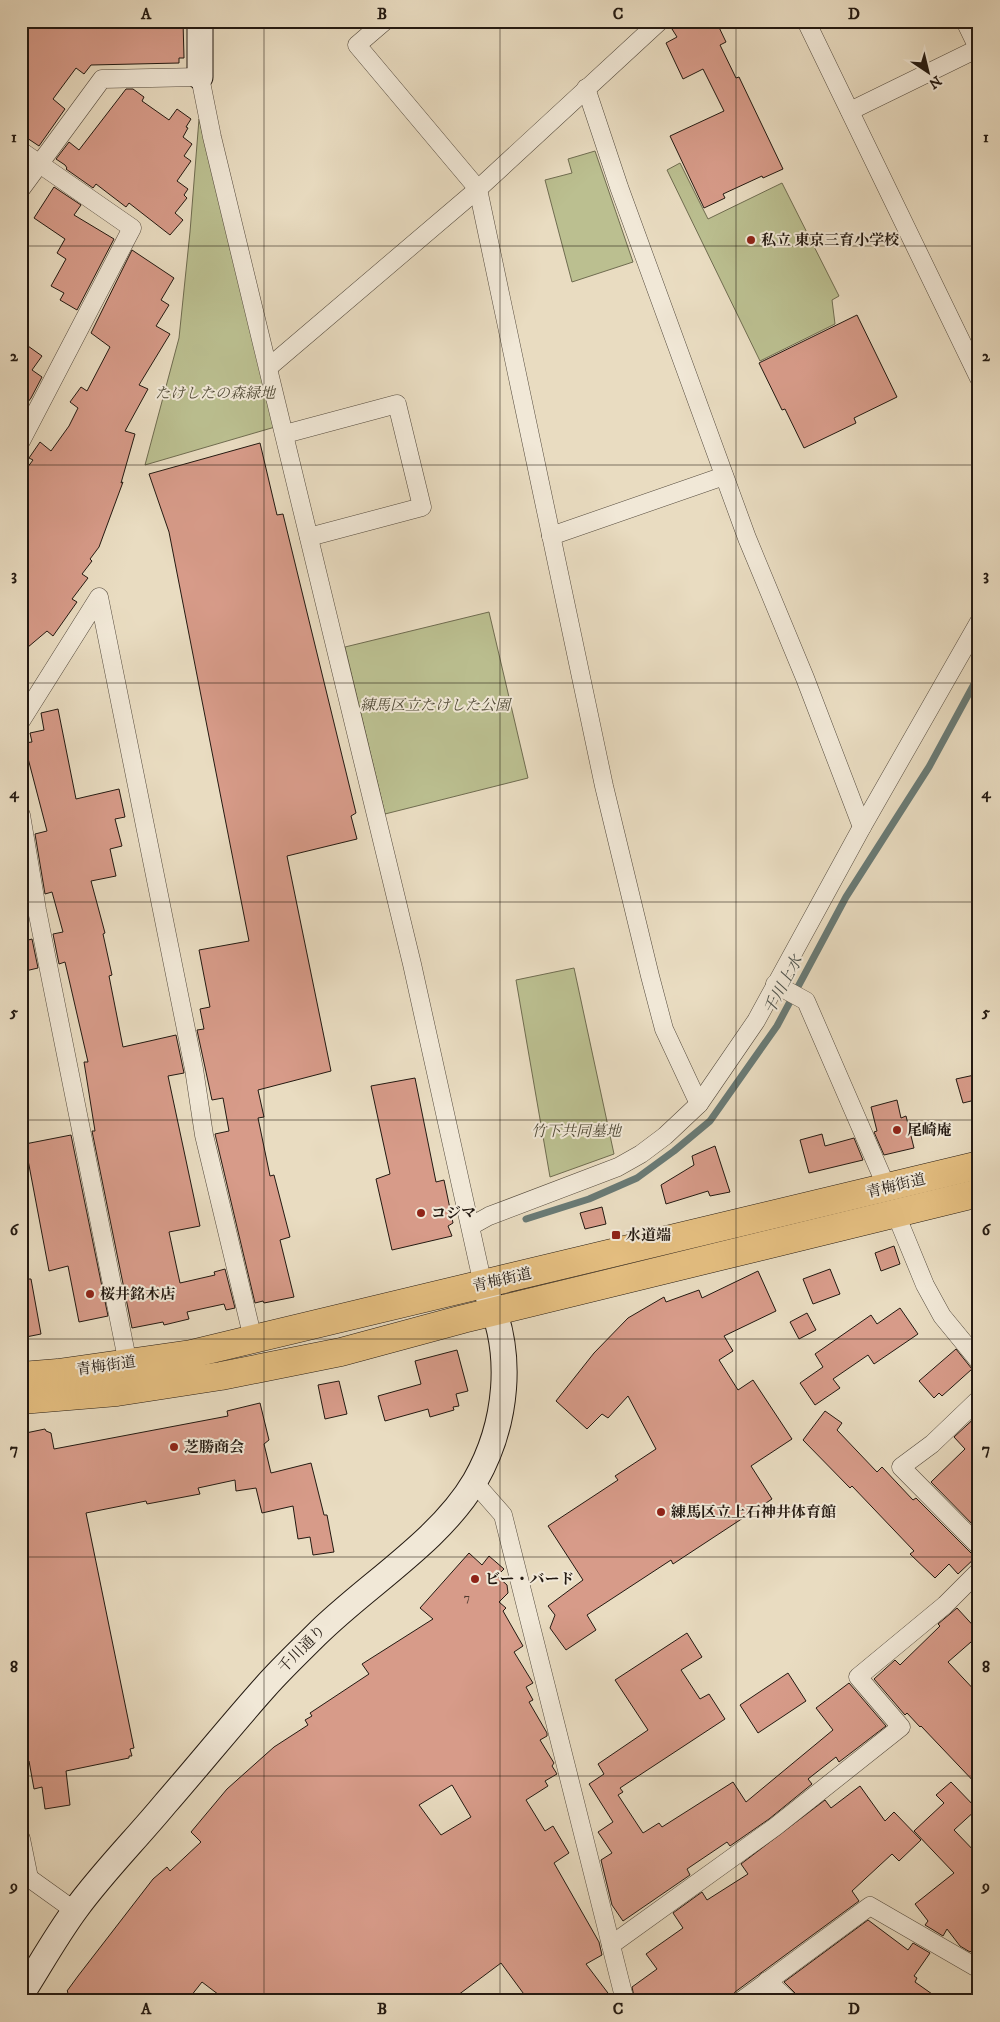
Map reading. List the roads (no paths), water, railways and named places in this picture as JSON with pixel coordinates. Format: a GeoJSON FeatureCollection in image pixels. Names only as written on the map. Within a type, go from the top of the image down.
{"type":"FeatureCollection","features":[{"type":"Feature","properties":{"kind":"main road"},"geometry":{"type":"LineString","coordinates":[[200,21],[200,77]]}},
{"type":"Feature","properties":{"kind":"main road","name":"青梅街道"},"geometry":{"type":"LineString","coordinates":[[21,1400],[117,1392],[221,1376],[342,1352],[496,1312],[891,1200],[979,1166]]}},
{"type":"Feature","properties":{"kind":"main road","name":"青梅街道"},"geometry":{"type":"LineString","coordinates":[[21,1376],[128,1364],[191,1354],[483,1285],[891,1200],[979,1193]]}},
{"type":"Feature","properties":{"kind":"main road","name":"千川通り"},"geometry":{"type":"LineString","coordinates":[[21,1995],[75,1911],[267,1685],[337,1614],[399,1563],[446,1520],[474,1482],[492,1442],[499,1420],[503,1396],[504,1359],[496,1312],[483,1285]]}},
{"type":"Feature","properties":{"kind":"street"},"geometry":{"type":"LineString","coordinates":[[385,21],[357,45],[478,189],[604,786],[664,1029],[699,1104]]}},
{"type":"Feature","properties":{"kind":"street"},"geometry":{"type":"LineString","coordinates":[[806,21],[979,378]]}},
{"type":"Feature","properties":{"kind":"street"},"geometry":{"type":"LineString","coordinates":[[850,111],[978,49],[965,21]]}},
{"type":"Feature","properties":{"kind":"street"},"geometry":{"type":"LineString","coordinates":[[269,368],[478,189],[586,88],[649,25]]}},
{"type":"Feature","properties":{"kind":"street"},"geometry":{"type":"LineString","coordinates":[[21,189],[102,79],[200,77],[212,137],[412,964],[483,1285]]}},
{"type":"Feature","properties":{"kind":"street"},"geometry":{"type":"LineString","coordinates":[[586,88],[619,187],[746,538],[805,678],[862,827]]}},
{"type":"Feature","properties":{"kind":"street"},"geometry":{"type":"LineString","coordinates":[[21,151],[132,228],[21,440]]}},
{"type":"Feature","properties":{"kind":"street"},"geometry":{"type":"LineString","coordinates":[[285,434],[397,404],[422,507],[309,537]]}},
{"type":"Feature","properties":{"kind":"street"},"geometry":{"type":"LineString","coordinates":[[551,536],[724,476]]}},
{"type":"Feature","properties":{"kind":"street"},"geometry":{"type":"LineString","coordinates":[[21,721],[99,597],[194,1069],[204,1134],[254,1339]]}},
{"type":"Feature","properties":{"kind":"street"},"geometry":{"type":"LineString","coordinates":[[471,1226],[489,1216],[618,1168],[665,1136],[699,1104],[779,986],[862,827],[979,622]]}},
{"type":"Feature","properties":{"kind":"street"},"geometry":{"type":"LineString","coordinates":[[21,815],[29,912],[128,1364]]}},
{"type":"Feature","properties":{"kind":"street"},"geometry":{"type":"LineString","coordinates":[[779,986],[806,1001],[891,1200],[924,1285],[938,1308],[979,1361]]}},
{"type":"Feature","properties":{"kind":"street"},"geometry":{"type":"LineString","coordinates":[[979,1399],[932,1444],[901,1467],[979,1546]]}},
{"type":"Feature","properties":{"kind":"street"},"geometry":{"type":"LineString","coordinates":[[474,1482],[503,1515],[625,2001]]}},
{"type":"Feature","properties":{"kind":"street"},"geometry":{"type":"LineString","coordinates":[[611,1945],[775,1827],[901,1727],[858,1677],[945,1605],[979,1571]]}},
{"type":"Feature","properties":{"kind":"street"},"geometry":{"type":"LineString","coordinates":[[21,1839],[29,1878],[75,1911]]}},
{"type":"Feature","properties":{"kind":"street"},"geometry":{"type":"LineString","coordinates":[[741,2001],[870,1906],[979,1970]]}},
{"type":"Feature","properties":{"kind":"street"},"geometry":{"type":"LineString","coordinates":[[767,1981],[789,2001]]}},
{"type":"Feature","properties":{"kind":"waterway","name":"千川上水"},"geometry":{"type":"LineString","coordinates":[[526,1219],[589,1199],[637,1178],[710,1121],[777,1026],[846,897],[929,767],[979,675]]}},
{"type":"Feature","properties":{"kind":"place","name":"私立 東京三育小学校"},"geometry":{"type":"Point","coordinates":[751,240]}},
{"type":"Feature","properties":{"kind":"place","name":"尾崎庵"},"geometry":{"type":"Point","coordinates":[897,1130]}},
{"type":"Feature","properties":{"kind":"place","name":"コジマ"},"geometry":{"type":"Point","coordinates":[421,1213]}},
{"type":"Feature","properties":{"kind":"place","name":"水道端"},"geometry":{"type":"Point","coordinates":[616,1235]}},
{"type":"Feature","properties":{"kind":"place","name":"桜井銘木店"},"geometry":{"type":"Point","coordinates":[90,1294]}},
{"type":"Feature","properties":{"kind":"place","name":"芝勝商会"},"geometry":{"type":"Point","coordinates":[174,1447]}},
{"type":"Feature","properties":{"kind":"place","name":"練馬区立上石神井体育館"},"geometry":{"type":"Point","coordinates":[661,1512]}},
{"type":"Feature","properties":{"kind":"place","name":"ビー・バード"},"geometry":{"type":"Point","coordinates":[475,1579]}},
{"type":"Feature","properties":{"kind":"park label","name":"たけしたの森緑地"},"geometry":{"type":"Point","coordinates":[215,393]}},
{"type":"Feature","properties":{"kind":"park label","name":"練馬区立たけした公園"},"geometry":{"type":"Point","coordinates":[435,705]}},
{"type":"Feature","properties":{"kind":"park label","name":"竹下共同墓地"},"geometry":{"type":"Point","coordinates":[576,1131]}}]}
